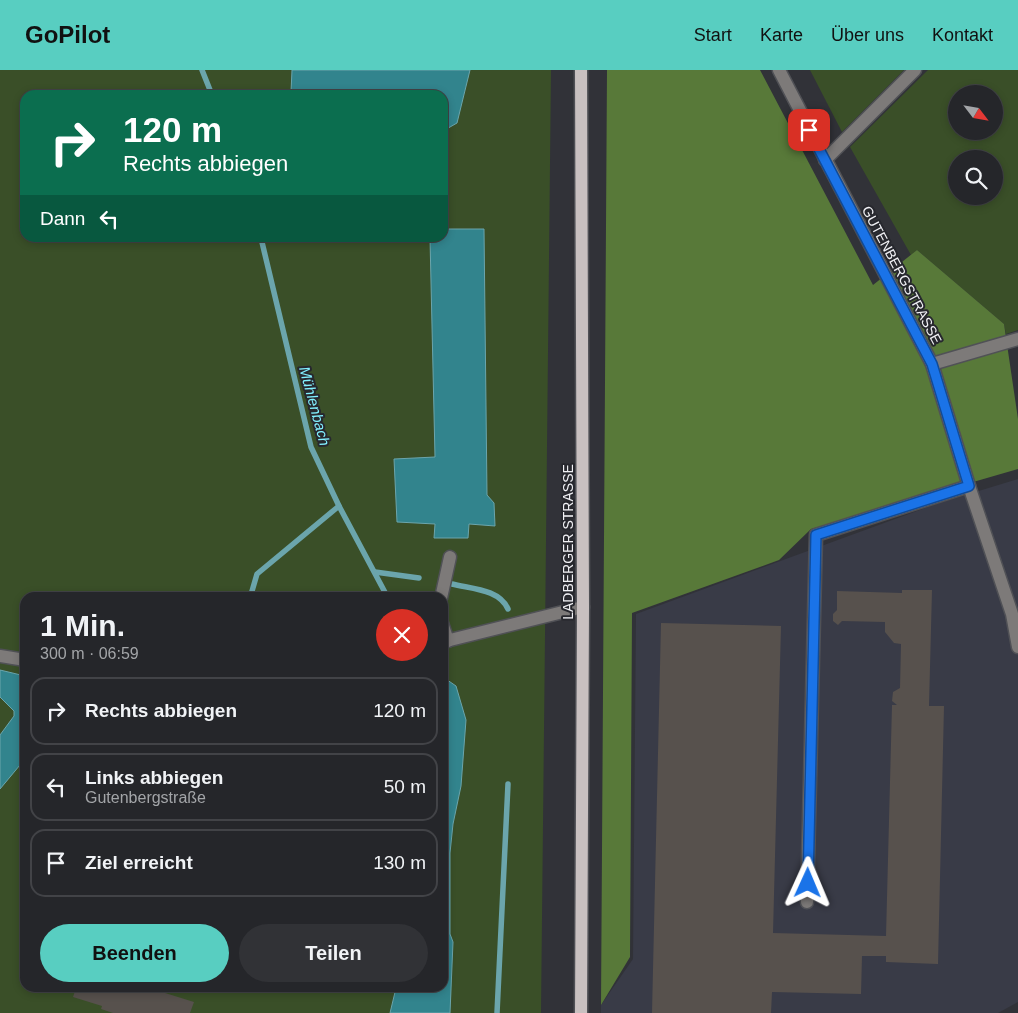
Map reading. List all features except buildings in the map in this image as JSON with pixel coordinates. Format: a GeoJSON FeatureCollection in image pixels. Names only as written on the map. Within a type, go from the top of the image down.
{"type":"FeatureCollection","features":[{"type":"Feature","properties":{"kind":"main road","name":"LADBERGER STRASSE"},"geometry":{"type":"LineString","coordinates":[[581,70],[583,607],[581,1013]]}},
{"type":"Feature","properties":{"kind":"street","name":"GUTENBERGSTRASSE"},"geometry":{"type":"LineString","coordinates":[[779,70],[932,364],[969,486],[1015,613],[1018,647]]}},
{"type":"Feature","properties":{"kind":"street"},"geometry":{"type":"LineString","coordinates":[[825,160],[915,70]]}},
{"type":"Feature","properties":{"kind":"street"},"geometry":{"type":"LineString","coordinates":[[932,364],[1018,339]]}},
{"type":"Feature","properties":{"kind":"street"},"geometry":{"type":"LineString","coordinates":[[807,902],[816,535],[969,486]]}},
{"type":"Feature","properties":{"kind":"street"},"geometry":{"type":"LineString","coordinates":[[442,592],[450,558]]}},
{"type":"Feature","properties":{"kind":"street"},"geometry":{"type":"LineString","coordinates":[[448,640],[583,607]]}},
{"type":"Feature","properties":{"kind":"street"},"geometry":{"type":"LineString","coordinates":[[0,656],[20,659]]}},
{"type":"Feature","properties":{"kind":"shaded area"},"geometry":{"type":"Polygon","coordinates":[[[1018,479],[1018,1002],[998,1013],[601,1013],[601,1005],[633,959],[636,614],[936,504],[1018,479]]]}},
{"type":"Feature","properties":{"kind":"green space"},"geometry":{"type":"Polygon","coordinates":[[[0,70],[551,70],[541,1013],[0,1013],[0,70]]]}},
{"type":"Feature","properties":{"kind":"green space"},"geometry":{"type":"Polygon","coordinates":[[[607,70],[760,70],[873,285],[917,250],[1004,324],[1018,419],[1018,469],[811,529],[779,560],[632,613],[630,957],[601,1005],[607,70]]]}},
{"type":"Feature","properties":{"kind":"green space"},"geometry":{"type":"Polygon","coordinates":[[[810,70],[904,70],[842,132],[810,70]]]}},
{"type":"Feature","properties":{"kind":"green space"},"geometry":{"type":"Polygon","coordinates":[[[928,70],[1018,70],[1018,330],[1006,334],[1004,324],[917,250],[911,255],[850,147],[928,70]]]}},
{"type":"Feature","properties":{"kind":"water"},"geometry":{"type":"Polygon","coordinates":[[[292,70],[470,70],[457,123],[448,128],[448,90],[291,90],[292,70]]]}},
{"type":"Feature","properties":{"kind":"water"},"geometry":{"type":"Polygon","coordinates":[[[448,229],[484,229],[487,495],[494,503],[495,526],[469,524],[468,538],[434,538],[435,524],[397,522],[394,459],[435,457],[430,242],[448,242],[448,229]]]}},
{"type":"Feature","properties":{"kind":"water"},"geometry":{"type":"Polygon","coordinates":[[[0,670],[20,675],[20,765],[0,789],[0,735],[14,716],[14,711],[0,697],[0,670]]]}},
{"type":"Feature","properties":{"kind":"water"},"geometry":{"type":"Polygon","coordinates":[[[448,680],[456,686],[466,720],[461,786],[453,824],[450,853],[450,934],[453,942],[450,1013],[390,1013],[395,992],[448,992],[448,680]]]}},
{"type":"Feature","properties":{"kind":"waterway","name":"Mühlenbach"},"geometry":{"type":"LineString","coordinates":[[202,70],[210,90]]}},
{"type":"Feature","properties":{"kind":"waterway","name":"Mühlenbach"},"geometry":{"type":"LineString","coordinates":[[262,242],[311,447],[339,506],[385,592]]}},
{"type":"Feature","properties":{"kind":"waterway"},"geometry":{"type":"LineString","coordinates":[[252,592],[257,574],[339,506]]}},
{"type":"Feature","properties":{"kind":"waterway"},"geometry":{"type":"LineString","coordinates":[[375,572],[419,578]]}},
{"type":"Feature","properties":{"kind":"waterway"},"geometry":{"type":"LineString","coordinates":[[452,584],[492,594],[504,602],[508,609]]}},
{"type":"Feature","properties":{"kind":"waterway"},"geometry":{"type":"LineString","coordinates":[[497,1013],[508,784]]}},
{"type":"Feature","properties":{"kind":"route"},"geometry":{"type":"LineString","coordinates":[[808,883],[816,535],[969,486],[932,364],[809,130]]}}]}
